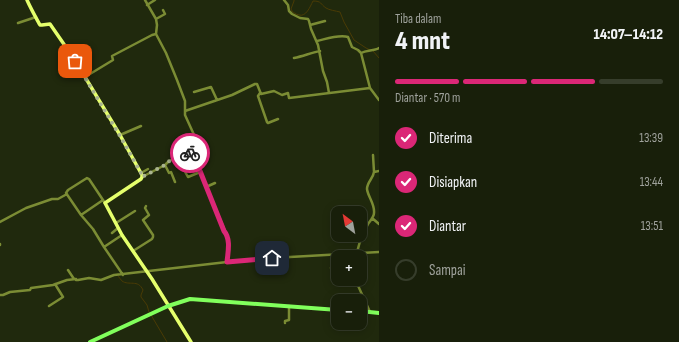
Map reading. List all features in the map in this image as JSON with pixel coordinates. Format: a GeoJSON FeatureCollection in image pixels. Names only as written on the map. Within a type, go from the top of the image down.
{"type":"FeatureCollection","features":[{"type":"Feature","properties":{"kind":"main road"},"geometry":{"type":"LineString","coordinates":[[94,342],[142,320],[168,306],[190,299],[331,309]]}},
{"type":"Feature","properties":{"kind":"main road"},"geometry":{"type":"LineString","coordinates":[[90,342],[155,312]]}},
{"type":"Feature","properties":{"kind":"main road"},"geometry":{"type":"LineString","coordinates":[[367,312],[379,313]]}},
{"type":"Feature","properties":{"kind":"street"},"geometry":{"type":"LineString","coordinates":[[27,0],[40,25],[52,25],[85,77],[142,175]]}},
{"type":"Feature","properties":{"kind":"street"},"geometry":{"type":"LineString","coordinates":[[145,0],[156,19],[156,34],[177,80],[184,101],[185,115],[195,137],[198,150],[197,163],[200,172],[224,231],[228,235],[227,262]]}},
{"type":"Feature","properties":{"kind":"street"},"geometry":{"type":"LineString","coordinates":[[148,5],[156,0]]}},
{"type":"Feature","properties":{"kind":"street"},"geometry":{"type":"LineString","coordinates":[[284,0],[288,5],[290,13],[300,18],[308,19],[320,51],[323,71],[329,93]]}},
{"type":"Feature","properties":{"kind":"street"},"geometry":{"type":"LineString","coordinates":[[156,19],[165,14],[163,10]]}},
{"type":"Feature","properties":{"kind":"street"},"geometry":{"type":"LineString","coordinates":[[18,23],[36,17]]}},
{"type":"Feature","properties":{"kind":"street"},"geometry":{"type":"LineString","coordinates":[[310,25],[324,21]]}},
{"type":"Feature","properties":{"kind":"street"},"geometry":{"type":"LineString","coordinates":[[85,77],[113,60],[112,56],[156,34]]}},
{"type":"Feature","properties":{"kind":"street"},"geometry":{"type":"LineString","coordinates":[[317,41],[338,37],[348,37],[353,48],[361,53],[370,88],[379,100]]}},
{"type":"Feature","properties":{"kind":"street"},"geometry":{"type":"LineString","coordinates":[[361,53],[379,48]]}},
{"type":"Feature","properties":{"kind":"street"},"geometry":{"type":"LineString","coordinates":[[294,58],[320,51]]}},
{"type":"Feature","properties":{"kind":"street"},"geometry":{"type":"LineString","coordinates":[[185,112],[257,84],[260,94],[258,96],[267,122],[278,119]]}},
{"type":"Feature","properties":{"kind":"street"},"geometry":{"type":"LineString","coordinates":[[194,92],[211,87],[217,100]]}},
{"type":"Feature","properties":{"kind":"street"},"geometry":{"type":"LineString","coordinates":[[260,94],[262,95],[274,91],[282,95],[288,94],[290,98],[370,88]]}},
{"type":"Feature","properties":{"kind":"street"},"geometry":{"type":"LineString","coordinates":[[120,136],[141,126]]}},
{"type":"Feature","properties":{"kind":"street"},"geometry":{"type":"LineString","coordinates":[[142,175],[165,165],[180,155],[186,155],[198,150]]}},
{"type":"Feature","properties":{"kind":"street"},"geometry":{"type":"LineString","coordinates":[[358,250],[369,222],[374,214],[374,207],[368,194],[367,187],[368,182],[373,177],[374,172],[373,155]]}},
{"type":"Feature","properties":{"kind":"street"},"geometry":{"type":"LineString","coordinates":[[165,165],[168,173],[171,172],[175,182]]}},
{"type":"Feature","properties":{"kind":"street"},"geometry":{"type":"LineString","coordinates":[[81,215],[132,185],[148,170]]}},
{"type":"Feature","properties":{"kind":"street"},"geometry":{"type":"LineString","coordinates":[[184,170],[188,177],[200,172]]}},
{"type":"Feature","properties":{"kind":"street"},"geometry":{"type":"LineString","coordinates":[[374,172],[379,171]]}},
{"type":"Feature","properties":{"kind":"street"},"geometry":{"type":"LineString","coordinates":[[0,222],[26,208],[52,199],[58,199],[67,194],[66,193],[68,190],[87,178],[89,179],[104,202],[122,235],[191,342]]}},
{"type":"Feature","properties":{"kind":"street"},"geometry":{"type":"LineString","coordinates":[[206,187],[215,183]]}},
{"type":"Feature","properties":{"kind":"street"},"geometry":{"type":"LineString","coordinates":[[67,194],[81,215],[93,229],[123,275]]}},
{"type":"Feature","properties":{"kind":"street"},"geometry":{"type":"LineString","coordinates":[[133,251],[153,237],[143,220],[149,215],[145,208],[146,206]]}},
{"type":"Feature","properties":{"kind":"street"},"geometry":{"type":"LineString","coordinates":[[116,223],[135,211]]}},
{"type":"Feature","properties":{"kind":"street"},"geometry":{"type":"LineString","coordinates":[[372,218],[379,224]]}},
{"type":"Feature","properties":{"kind":"street"},"geometry":{"type":"LineString","coordinates":[[112,233],[118,228]]}},
{"type":"Feature","properties":{"kind":"street"},"geometry":{"type":"LineString","coordinates":[[104,248],[122,235]]}},
{"type":"Feature","properties":{"kind":"street"},"geometry":{"type":"LineString","coordinates":[[367,254],[379,252]]}},
{"type":"Feature","properties":{"kind":"street"},"geometry":{"type":"LineString","coordinates":[[0,295],[10,292],[30,290],[31,288],[56,285],[74,279],[78,280],[89,278],[100,280],[114,276],[227,262],[272,258],[331,256]]}},
{"type":"Feature","properties":{"kind":"street"},"geometry":{"type":"LineString","coordinates":[[68,270],[74,279]]}},
{"type":"Feature","properties":{"kind":"street"},"geometry":{"type":"LineString","coordinates":[[48,306],[63,297],[56,285]]}},
{"type":"Feature","properties":{"kind":"street"},"geometry":{"type":"LineString","coordinates":[[358,286],[370,312]]}},
{"type":"Feature","properties":{"kind":"street"},"geometry":{"type":"LineString","coordinates":[[285,323],[285,321],[289,320],[289,306]]}},
{"type":"Feature","properties":{"kind":"waterway"},"geometry":{"type":"LineString","coordinates":[[294,0],[291,9],[294,13],[299,15],[306,13],[313,1],[319,2],[327,9],[340,12],[354,40],[370,50]]}},
{"type":"Feature","properties":{"kind":"waterway"},"geometry":{"type":"LineString","coordinates":[[373,51],[379,58]]}},
{"type":"Feature","properties":{"kind":"waterway"},"geometry":{"type":"LineString","coordinates":[[118,276],[122,281],[136,284],[141,287],[143,290],[141,297],[147,305],[149,312]]}},
{"type":"Feature","properties":{"kind":"waterway"},"geometry":{"type":"LineString","coordinates":[[151,315],[167,342]]}},
{"type":"Feature","properties":{"kind":"way so far"},"geometry":{"type":"LineString","coordinates":[[75,61],[120,136],[142,177],[180,155],[190,153]]}},
{"type":"Feature","properties":{"kind":"route"},"geometry":{"type":"LineString","coordinates":[[190,153],[198,150],[198,166],[224,231],[228,235],[227,262],[272,258]]}}]}
